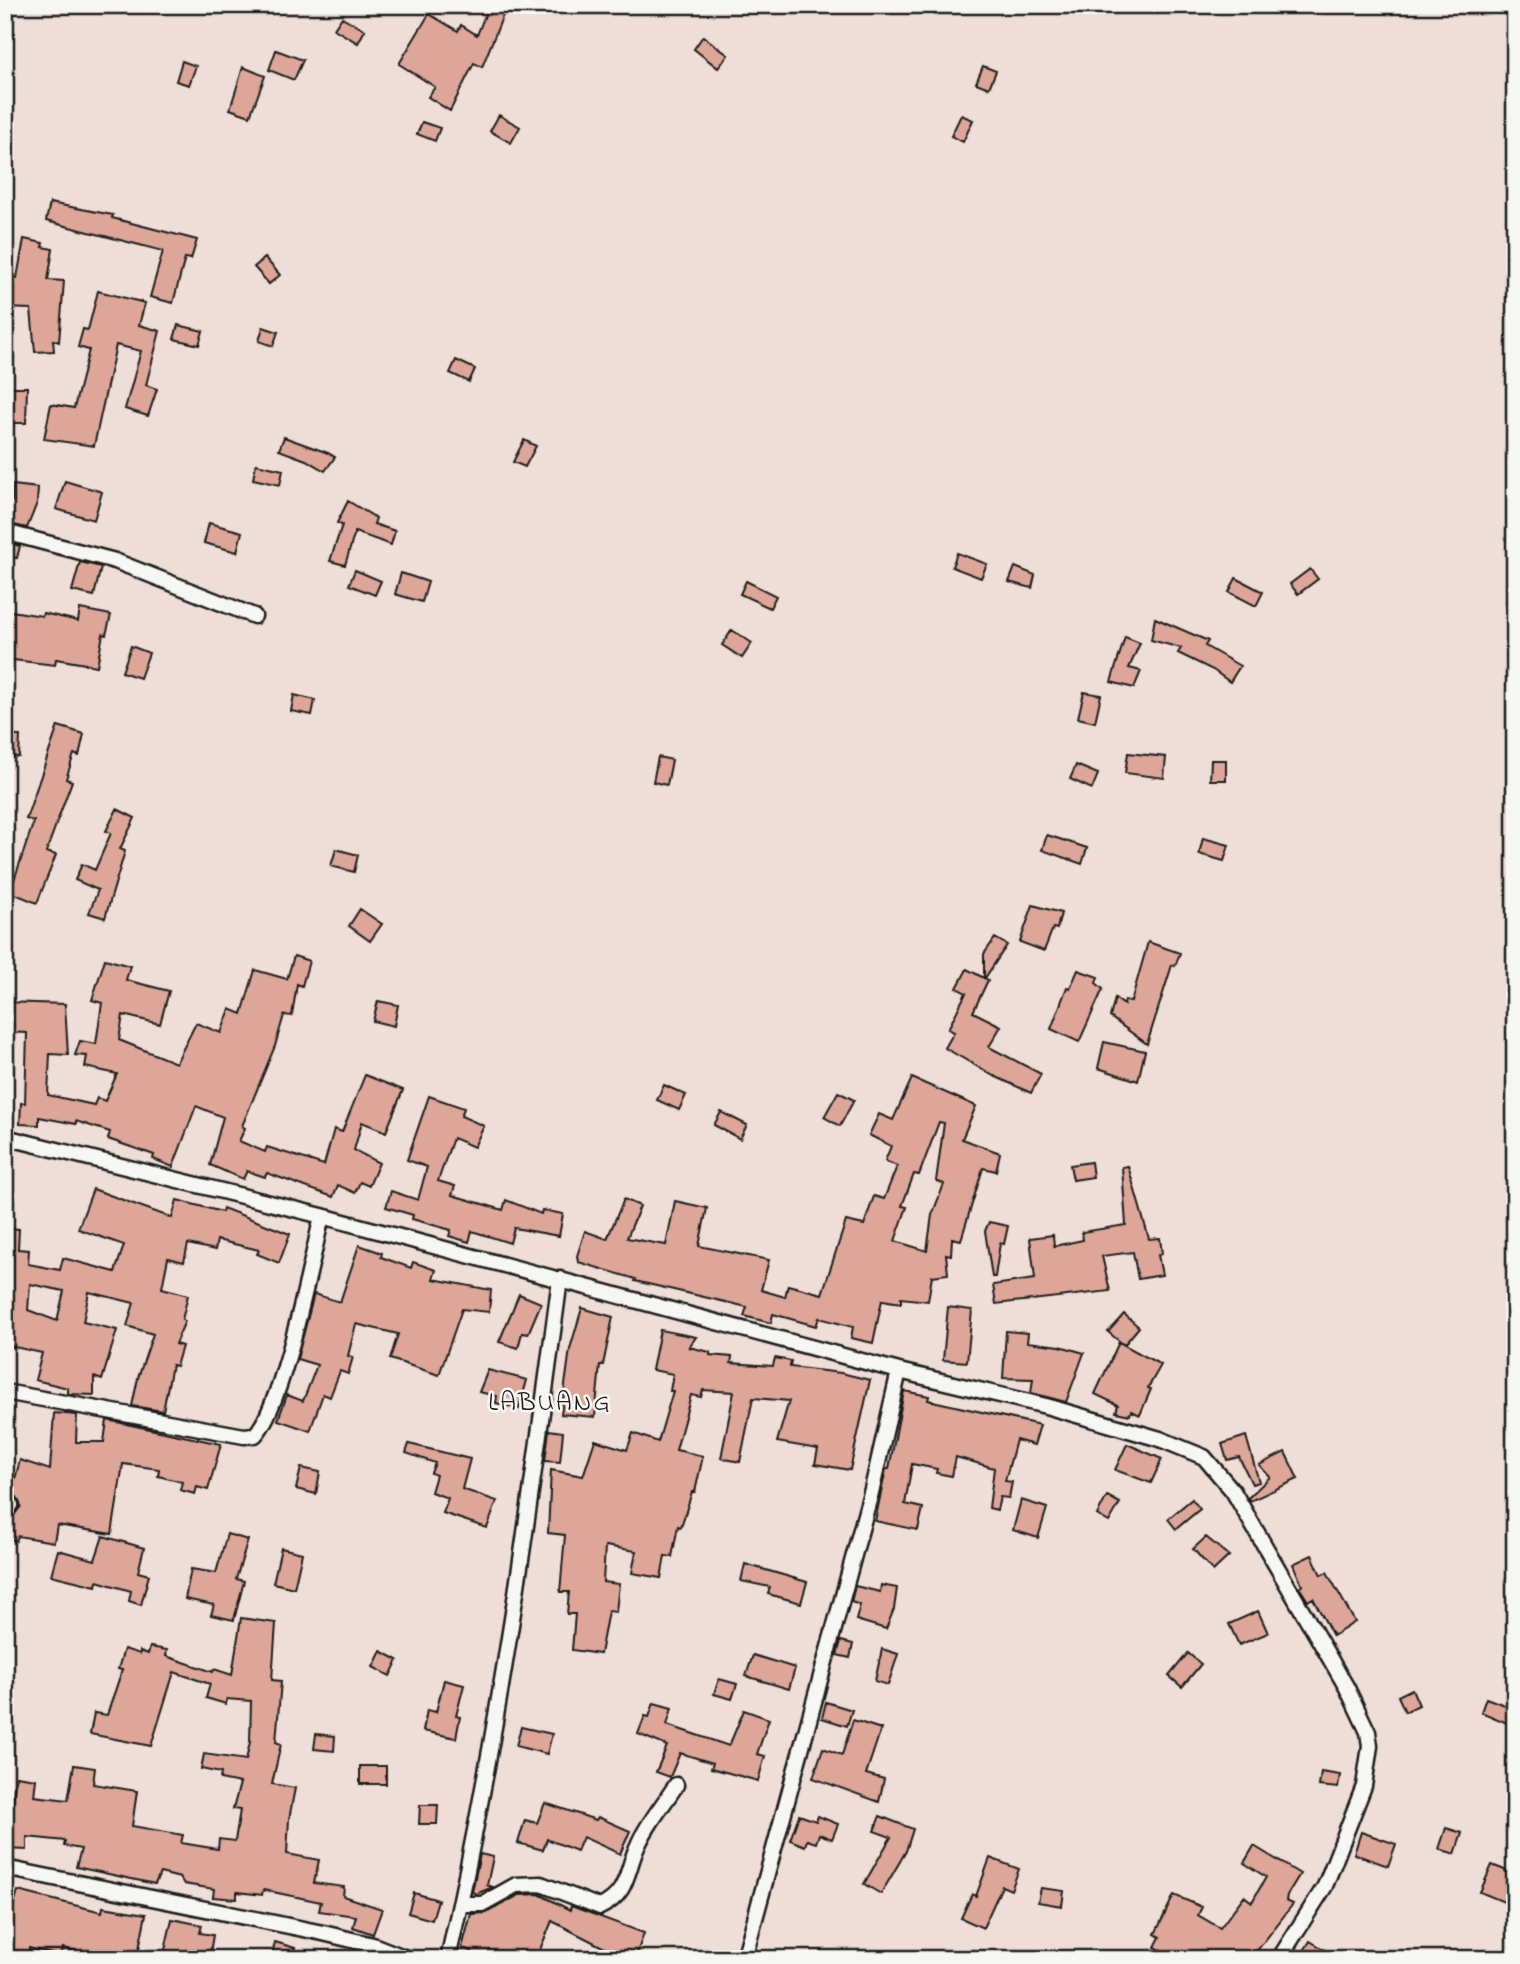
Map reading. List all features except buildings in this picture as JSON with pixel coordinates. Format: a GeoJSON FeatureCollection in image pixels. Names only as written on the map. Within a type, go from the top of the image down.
{"type":"FeatureCollection","features":[{"type":"Feature","properties":{"kind":"street"},"geometry":{"type":"LineString","coordinates":[[5,532],[115,561],[254,616]]}},
{"type":"Feature","properties":{"kind":"street"},"geometry":{"type":"LineString","coordinates":[[5,1138],[323,1216],[899,1371],[1046,1406],[1184,1446],[1204,1457],[1233,1491],[1346,1688],[1368,1732],[1370,1746],[1364,1786],[1325,1886],[1279,1959]]}},
{"type":"Feature","properties":{"kind":"street"},"geometry":{"type":"LineString","coordinates":[[5,1392],[244,1436],[256,1435],[277,1389],[323,1216]]}},
{"type":"Feature","properties":{"kind":"street"},"geometry":{"type":"LineString","coordinates":[[448,1959],[524,1546],[559,1279]]}},
{"type":"Feature","properties":{"kind":"street"},"geometry":{"type":"LineString","coordinates":[[744,1959],[872,1489],[899,1371]]}},
{"type":"Feature","properties":{"kind":"street"},"geometry":{"type":"LineString","coordinates":[[460,1904],[482,1904],[502,1891],[527,1884],[560,1889],[600,1907],[611,1902],[623,1890],[638,1844],[676,1785]]}},
{"type":"Feature","properties":{"kind":"street"},"geometry":{"type":"LineString","coordinates":[[5,1868],[323,1933],[373,1945],[410,1959]]}},
{"type":"Feature","properties":{"kind":"district","name":"LABUANG"},"geometry":{"type":"Point","coordinates":[550,1401]}}]}
